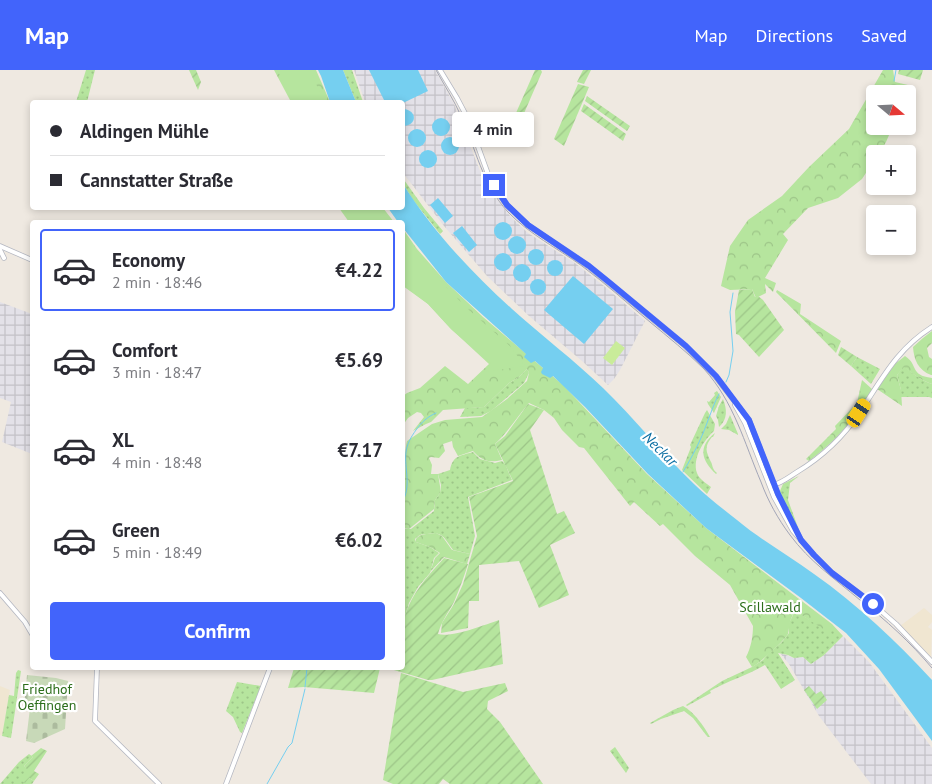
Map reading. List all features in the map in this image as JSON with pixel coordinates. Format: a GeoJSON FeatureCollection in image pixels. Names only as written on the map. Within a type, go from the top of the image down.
{"type":"FeatureCollection","features":[{"type":"Feature","properties":{"kind":"main road"},"geometry":{"type":"LineString","coordinates":[[440,70],[468,119],[488,174],[507,205],[528,225],[589,266],[686,346],[716,376],[734,401],[745,423],[789,526],[832,573],[896,624],[932,662]]}},
{"type":"Feature","properties":{"kind":"main road"},"geometry":{"type":"LineString","coordinates":[[0,246],[30,259]]}},
{"type":"Feature","properties":{"kind":"main road"},"geometry":{"type":"LineString","coordinates":[[0,250],[4,258]]}},
{"type":"Feature","properties":{"kind":"main road"},"geometry":{"type":"LineString","coordinates":[[772,484],[780,483],[809,465],[832,446],[846,431],[895,360],[932,327]]}},
{"type":"Feature","properties":{"kind":"main road"},"geometry":{"type":"LineString","coordinates":[[772,484],[788,478]]}},
{"type":"Feature","properties":{"kind":"main road"},"geometry":{"type":"LineString","coordinates":[[778,494],[780,483]]}},
{"type":"Feature","properties":{"kind":"main road"},"geometry":{"type":"LineString","coordinates":[[772,484],[801,540]]}},
{"type":"Feature","properties":{"kind":"main road"},"geometry":{"type":"LineString","coordinates":[[0,593],[30,631]]}},
{"type":"Feature","properties":{"kind":"main road"},"geometry":{"type":"LineString","coordinates":[[97,670],[95,718],[97,723],[159,784]]}},
{"type":"Feature","properties":{"kind":"main road"},"geometry":{"type":"LineString","coordinates":[[226,784],[269,670]]}},
{"type":"Feature","properties":{"kind":"shaded area"},"geometry":{"type":"Polygon","coordinates":[[[354,70],[435,70],[455,106],[461,125],[454,126],[455,132],[461,142],[467,138],[482,176],[511,217],[528,233],[575,263],[645,321],[620,370],[608,385],[529,316],[487,276],[444,226],[405,176],[405,100],[364,100],[354,70]]]}},
{"type":"Feature","properties":{"kind":"shaded area"},"geometry":{"type":"Polygon","coordinates":[[[0,302],[30,313],[30,453],[2,442],[11,402],[0,398],[0,302]]]}},
{"type":"Feature","properties":{"kind":"shaded area"},"geometry":{"type":"Polygon","coordinates":[[[924,608],[932,615],[932,622],[928,627],[932,630],[931,657],[900,626],[924,608]]]}},
{"type":"Feature","properties":{"kind":"shaded area"},"geometry":{"type":"Polygon","coordinates":[[[843,636],[869,662],[932,748],[932,784],[871,784],[819,716],[789,664],[780,653],[794,658],[803,657],[811,664],[824,655],[843,636]]]}},
{"type":"Feature","properties":{"kind":"shaded area"},"geometry":{"type":"Polygon","coordinates":[[[0,686],[10,690],[2,736],[0,735],[0,686]]]}},
{"type":"Feature","properties":{"kind":"green space"},"geometry":{"type":"Polygon","coordinates":[[[86,70],[95,70],[88,100],[77,100],[86,70]]]}},
{"type":"Feature","properties":{"kind":"green space"},"geometry":{"type":"Polygon","coordinates":[[[189,70],[196,70],[201,82],[198,90],[189,70]]]}},
{"type":"Feature","properties":{"kind":"green space"},"geometry":{"type":"Polygon","coordinates":[[[274,70],[316,70],[329,100],[290,100],[274,70]]]}},
{"type":"Feature","properties":{"kind":"green space"},"geometry":{"type":"Polygon","coordinates":[[[277,70],[310,70],[323,100],[293,100],[277,70]]]}},
{"type":"Feature","properties":{"kind":"green space"},"geometry":{"type":"Polygon","coordinates":[[[343,70],[352,70],[362,100],[355,100],[343,70]]]}},
{"type":"Feature","properties":{"kind":"green space"},"geometry":{"type":"Polygon","coordinates":[[[535,70],[541,70],[542,72],[518,127],[512,122],[535,70]]]}},
{"type":"Feature","properties":{"kind":"green space"},"geometry":{"type":"Polygon","coordinates":[[[583,70],[591,70],[584,84],[577,82],[583,70]]]}},
{"type":"Feature","properties":{"kind":"green space"},"geometry":{"type":"Polygon","coordinates":[[[883,70],[893,70],[895,82],[908,85],[874,85],[883,70]]]}},
{"type":"Feature","properties":{"kind":"green space"},"geometry":{"type":"Polygon","coordinates":[[[899,70],[923,70],[920,80],[898,74],[899,70]]]}},
{"type":"Feature","properties":{"kind":"green space"},"geometry":{"type":"Polygon","coordinates":[[[578,84],[589,87],[564,146],[554,139],[578,84]]]}},
{"type":"Feature","properties":{"kind":"green space"},"geometry":{"type":"Polygon","coordinates":[[[587,96],[630,126],[627,131],[585,101],[587,96]]]}},
{"type":"Feature","properties":{"kind":"green space"},"geometry":{"type":"Polygon","coordinates":[[[866,100],[866,135],[889,135],[884,145],[866,145],[866,173],[862,179],[838,198],[808,208],[783,234],[788,240],[765,278],[776,283],[773,292],[765,284],[766,293],[756,298],[752,289],[730,290],[721,286],[730,246],[748,220],[782,196],[849,129],[866,100]]]}},
{"type":"Feature","properties":{"kind":"green space"},"geometry":{"type":"Polygon","coordinates":[[[584,104],[626,134],[623,141],[581,111],[584,104]]]}},
{"type":"Feature","properties":{"kind":"green space"},"geometry":{"type":"Polygon","coordinates":[[[405,181],[443,231],[440,234],[405,187],[405,181]]]}},
{"type":"Feature","properties":{"kind":"green space"},"geometry":{"type":"Polygon","coordinates":[[[340,210],[385,210],[392,220],[348,220],[340,210]]]}},
{"type":"Feature","properties":{"kind":"green space","name":"Scillawald"},"geometry":{"type":"Polygon","coordinates":[[[405,232],[417,249],[446,282],[483,317],[563,385],[647,474],[706,528],[832,624],[832,630],[828,632],[795,611],[786,637],[766,657],[752,667],[746,657],[753,634],[753,626],[730,585],[695,556],[663,524],[660,526],[634,502],[630,506],[584,448],[579,447],[562,430],[554,418],[544,410],[529,403],[495,444],[502,460],[486,460],[473,451],[458,456],[452,441],[443,444],[445,451],[439,458],[429,458],[432,465],[431,474],[438,474],[440,493],[435,500],[434,509],[409,529],[405,528],[405,453],[407,441],[432,424],[445,420],[482,417],[507,399],[527,381],[529,373],[527,369],[484,407],[443,410],[431,422],[413,431],[424,417],[421,413],[417,412],[405,422],[405,394],[420,388],[445,366],[468,384],[489,364],[450,328],[428,304],[405,287],[405,232]]]}},
{"type":"Feature","properties":{"kind":"green space"},"geometry":{"type":"Polygon","coordinates":[[[405,239],[444,285],[510,346],[525,366],[483,372],[491,363],[452,330],[428,304],[405,287],[405,239]]]}},
{"type":"Feature","properties":{"kind":"green space"},"geometry":{"type":"Polygon","coordinates":[[[752,289],[755,297],[758,296],[763,300],[784,330],[759,357],[736,334],[735,312],[739,290],[752,289]]]}},
{"type":"Feature","properties":{"kind":"green space"},"geometry":{"type":"Polygon","coordinates":[[[777,290],[801,304],[800,314],[841,341],[836,353],[776,292],[777,290]]]}},
{"type":"Feature","properties":{"kind":"green space"},"geometry":{"type":"Polygon","coordinates":[[[932,331],[932,343],[927,348],[929,357],[932,359],[931,375],[918,364],[914,356],[913,347],[932,331]]]}},
{"type":"Feature","properties":{"kind":"green space"},"geometry":{"type":"Polygon","coordinates":[[[616,341],[625,348],[612,365],[603,358],[616,341]]]}},
{"type":"Feature","properties":{"kind":"green space"},"geometry":{"type":"Polygon","coordinates":[[[841,347],[857,357],[851,366],[838,355],[841,347]]]}},
{"type":"Feature","properties":{"kind":"green space"},"geometry":{"type":"Polygon","coordinates":[[[905,356],[920,375],[932,378],[932,384],[904,367],[897,375],[901,390],[902,406],[877,389],[895,364],[905,356]]]}},
{"type":"Feature","properties":{"kind":"green space"},"geometry":{"type":"Polygon","coordinates":[[[857,357],[880,369],[871,384],[851,366],[857,357]]]}},
{"type":"Feature","properties":{"kind":"green space"},"geometry":{"type":"Polygon","coordinates":[[[904,366],[924,381],[932,384],[932,398],[901,397],[897,375],[904,366]]]}},
{"type":"Feature","properties":{"kind":"green space"},"geometry":{"type":"Polygon","coordinates":[[[527,369],[529,373],[524,383],[491,411],[481,416],[460,417],[465,408],[484,407],[527,369]]]}},
{"type":"Feature","properties":{"kind":"green space"},"geometry":{"type":"Polygon","coordinates":[[[862,380],[872,389],[859,410],[828,445],[809,461],[806,459],[836,429],[835,426],[857,403],[862,380]]]}},
{"type":"Feature","properties":{"kind":"green space"},"geometry":{"type":"Polygon","coordinates":[[[717,391],[721,397],[714,413],[707,401],[709,402],[717,391]]]}},
{"type":"Feature","properties":{"kind":"green space"},"geometry":{"type":"Polygon","coordinates":[[[723,399],[726,414],[724,421],[719,427],[716,416],[723,399]]]}},
{"type":"Feature","properties":{"kind":"green space"},"geometry":{"type":"Polygon","coordinates":[[[528,404],[544,410],[530,430],[557,514],[564,511],[575,533],[550,545],[569,595],[539,608],[519,561],[479,565],[479,601],[469,601],[468,628],[441,633],[442,623],[454,604],[463,584],[477,536],[469,497],[513,481],[495,444],[505,436],[528,404]]]}},
{"type":"Feature","properties":{"kind":"green space"},"geometry":{"type":"Polygon","coordinates":[[[707,410],[715,424],[714,431],[706,439],[700,450],[696,467],[699,477],[711,487],[707,494],[682,470],[691,447],[690,445],[707,410]]]}},
{"type":"Feature","properties":{"kind":"green space"},"geometry":{"type":"Polygon","coordinates":[[[730,415],[738,435],[729,430],[721,429],[726,424],[730,415]]]}},
{"type":"Feature","properties":{"kind":"green space"},"geometry":{"type":"Polygon","coordinates":[[[715,433],[707,449],[716,474],[707,464],[704,454],[706,443],[715,433]]]}},
{"type":"Feature","properties":{"kind":"green space"},"geometry":{"type":"Polygon","coordinates":[[[473,452],[480,459],[495,463],[502,461],[512,480],[468,497],[475,536],[470,554],[453,550],[443,536],[437,534],[422,535],[415,539],[416,542],[430,547],[439,553],[434,558],[430,573],[418,587],[409,603],[405,616],[405,529],[411,529],[434,511],[435,500],[440,493],[441,485],[438,474],[450,470],[453,461],[461,455],[473,452]]]}},
{"type":"Feature","properties":{"kind":"green space"},"geometry":{"type":"Polygon","coordinates":[[[799,476],[790,483],[788,500],[799,530],[781,497],[780,491],[783,484],[799,476]]]}},
{"type":"Feature","properties":{"kind":"green space"},"geometry":{"type":"Polygon","coordinates":[[[436,533],[442,536],[452,550],[470,554],[467,564],[444,557],[430,572],[435,558],[440,553],[416,542],[416,539],[422,535],[436,533]]]}},
{"type":"Feature","properties":{"kind":"green space"},"geometry":{"type":"Polygon","coordinates":[[[444,558],[468,564],[454,602],[438,634],[459,633],[499,620],[503,664],[432,680],[394,670],[405,670],[405,617],[414,596],[430,573],[444,558]]]}},
{"type":"Feature","properties":{"kind":"green space"},"geometry":{"type":"Polygon","coordinates":[[[795,611],[832,630],[832,624],[843,636],[824,655],[811,664],[803,657],[794,658],[778,653],[795,680],[781,689],[765,665],[717,687],[710,691],[711,693],[686,705],[722,681],[763,660],[789,633],[789,623],[795,611]]]}},
{"type":"Feature","properties":{"kind":"green space"},"geometry":{"type":"Polygon","coordinates":[[[18,670],[21,671],[11,738],[2,736],[9,695],[14,696],[16,673],[18,670]]]}},
{"type":"Feature","properties":{"kind":"green space"},"geometry":{"type":"Polygon","coordinates":[[[293,670],[380,670],[374,693],[304,687],[288,688],[293,670]]]}},
{"type":"Feature","properties":{"kind":"green space"},"geometry":{"type":"Polygon","coordinates":[[[401,673],[463,692],[505,683],[508,691],[488,701],[487,709],[500,722],[543,784],[450,784],[443,779],[439,784],[393,784],[383,780],[401,673]]]}},
{"type":"Feature","properties":{"kind":"green space","name":"Friedhof Oeffingen"},"geometry":{"type":"Polygon","coordinates":[[[27,675],[68,681],[65,729],[34,743],[26,741],[30,708],[24,707],[27,675]]]}},
{"type":"Feature","properties":{"kind":"green space"},"geometry":{"type":"Polygon","coordinates":[[[237,682],[261,686],[242,733],[233,717],[226,711],[237,682]]]}},
{"type":"Feature","properties":{"kind":"green space"},"geometry":{"type":"Polygon","coordinates":[[[809,686],[816,694],[821,691],[827,700],[817,709],[804,690],[809,686]]]}},
{"type":"Feature","properties":{"kind":"green space"},"geometry":{"type":"Polygon","coordinates":[[[683,706],[705,728],[710,737],[684,711],[650,723],[683,706]]]}},
{"type":"Feature","properties":{"kind":"green space"},"geometry":{"type":"Polygon","coordinates":[[[615,747],[629,768],[626,773],[610,751],[615,747]]]}},
{"type":"Feature","properties":{"kind":"green space"},"geometry":{"type":"Polygon","coordinates":[[[41,748],[47,751],[34,771],[39,774],[34,781],[29,778],[25,783],[20,780],[29,771],[24,766],[33,757],[31,756],[41,748]]]}},
{"type":"Feature","properties":{"kind":"green space"},"geometry":{"type":"Polygon","coordinates":[[[29,754],[33,757],[24,766],[29,770],[29,778],[34,781],[32,784],[0,784],[19,762],[29,754]]]}},
{"type":"Feature","properties":{"kind":"water"},"geometry":{"type":"Polygon","coordinates":[[[318,70],[343,70],[355,100],[329,100],[318,70]]]}},
{"type":"Feature","properties":{"kind":"water"},"geometry":{"type":"Polygon","coordinates":[[[369,70],[418,70],[428,91],[405,102],[405,100],[384,100],[369,70]]]}},
{"type":"Feature","properties":{"kind":"water"},"geometry":{"type":"Polygon","coordinates":[[[405,109],[411,112],[414,118],[405,126],[405,109]]]}},
{"type":"Feature","properties":{"kind":"water"},"geometry":{"type":"Polygon","coordinates":[[[441,118],[447,121],[450,127],[447,133],[441,136],[435,133],[432,127],[435,121],[441,118]]]}},
{"type":"Feature","properties":{"kind":"water"},"geometry":{"type":"Polygon","coordinates":[[[417,129],[423,132],[426,138],[423,144],[417,147],[411,144],[408,138],[411,132],[417,129]]]}},
{"type":"Feature","properties":{"kind":"water"},"geometry":{"type":"Polygon","coordinates":[[[450,137],[456,140],[459,146],[456,152],[450,155],[444,152],[441,146],[444,140],[450,137]]]}},
{"type":"Feature","properties":{"kind":"water"},"geometry":{"type":"Polygon","coordinates":[[[428,150],[434,153],[437,159],[434,165],[428,168],[422,165],[419,159],[422,153],[428,150]]]}},
{"type":"Feature","properties":{"kind":"water","name":"Neckar"},"geometry":{"type":"Polygon","coordinates":[[[405,187],[426,218],[467,265],[512,309],[603,388],[699,489],[746,527],[846,598],[890,637],[932,680],[932,741],[879,669],[846,633],[706,528],[648,474],[553,376],[550,378],[542,374],[543,368],[535,361],[531,363],[524,357],[526,354],[446,282],[405,231],[405,220],[397,220],[389,210],[405,210],[405,187]]]}},
{"type":"Feature","properties":{"kind":"water"},"geometry":{"type":"Polygon","coordinates":[[[438,198],[453,216],[445,223],[430,205],[438,198]]]}},
{"type":"Feature","properties":{"kind":"water"},"geometry":{"type":"Polygon","coordinates":[[[503,222],[509,225],[512,231],[509,237],[503,240],[497,237],[494,231],[497,225],[503,222]]]}},
{"type":"Feature","properties":{"kind":"water"},"geometry":{"type":"Polygon","coordinates":[[[462,226],[477,245],[469,252],[453,233],[462,226]]]}},
{"type":"Feature","properties":{"kind":"water"},"geometry":{"type":"Polygon","coordinates":[[[517,236],[523,239],[526,245],[523,251],[517,254],[511,251],[508,245],[511,239],[517,236]]]}},
{"type":"Feature","properties":{"kind":"water"},"geometry":{"type":"Polygon","coordinates":[[[533,249],[539,249],[544,254],[542,263],[533,265],[528,260],[528,254],[533,249]]]}},
{"type":"Feature","properties":{"kind":"water"},"geometry":{"type":"Polygon","coordinates":[[[503,253],[509,256],[512,262],[509,268],[503,271],[497,268],[494,262],[497,256],[503,253]]]}},
{"type":"Feature","properties":{"kind":"water"},"geometry":{"type":"Polygon","coordinates":[[[552,260],[558,260],[563,265],[561,274],[552,276],[547,271],[547,265],[552,260]]]}},
{"type":"Feature","properties":{"kind":"water"},"geometry":{"type":"Polygon","coordinates":[[[522,264],[528,267],[531,273],[528,279],[522,282],[516,279],[513,273],[516,267],[522,264]]]}},
{"type":"Feature","properties":{"kind":"water"},"geometry":{"type":"Polygon","coordinates":[[[573,276],[613,309],[584,344],[544,310],[573,276]]]}},
{"type":"Feature","properties":{"kind":"water"},"geometry":{"type":"Polygon","coordinates":[[[535,279],[541,279],[546,284],[544,293],[535,295],[530,290],[530,284],[535,279]]]}},
{"type":"Feature","properties":{"kind":"waterway"},"geometry":{"type":"LineString","coordinates":[[894,81],[896,70]]}},
{"type":"Feature","properties":{"kind":"waterway"},"geometry":{"type":"LineString","coordinates":[[726,382],[733,351],[730,312],[733,293]]}},
{"type":"Feature","properties":{"kind":"waterway"},"geometry":{"type":"LineString","coordinates":[[683,472],[699,442],[719,394]]}},
{"type":"Feature","properties":{"kind":"waterway"},"geometry":{"type":"LineString","coordinates":[[405,496],[407,490],[406,458],[408,443],[420,425],[436,413]]}},
{"type":"Feature","properties":{"kind":"waterway"},"geometry":{"type":"LineString","coordinates":[[305,687],[307,670]]}},
{"type":"Feature","properties":{"kind":"waterway"},"geometry":{"type":"LineString","coordinates":[[267,784],[292,743],[305,689]]}},
{"type":"Feature","properties":{"kind":"tram line"},"geometry":{"type":"LineString","coordinates":[[436,70],[461,116],[480,166],[492,190],[508,212],[534,234],[599,279],[704,369],[731,409],[767,496],[777,516],[790,535],[814,561],[889,624],[932,668]]}},
{"type":"Feature","properties":{"kind":"route"},"geometry":{"type":"LineString","coordinates":[[494,185],[500,196],[515,214],[528,225],[589,266],[686,346],[716,376],[749,420],[783,506],[801,540],[832,573],[873,604]]}}]}
